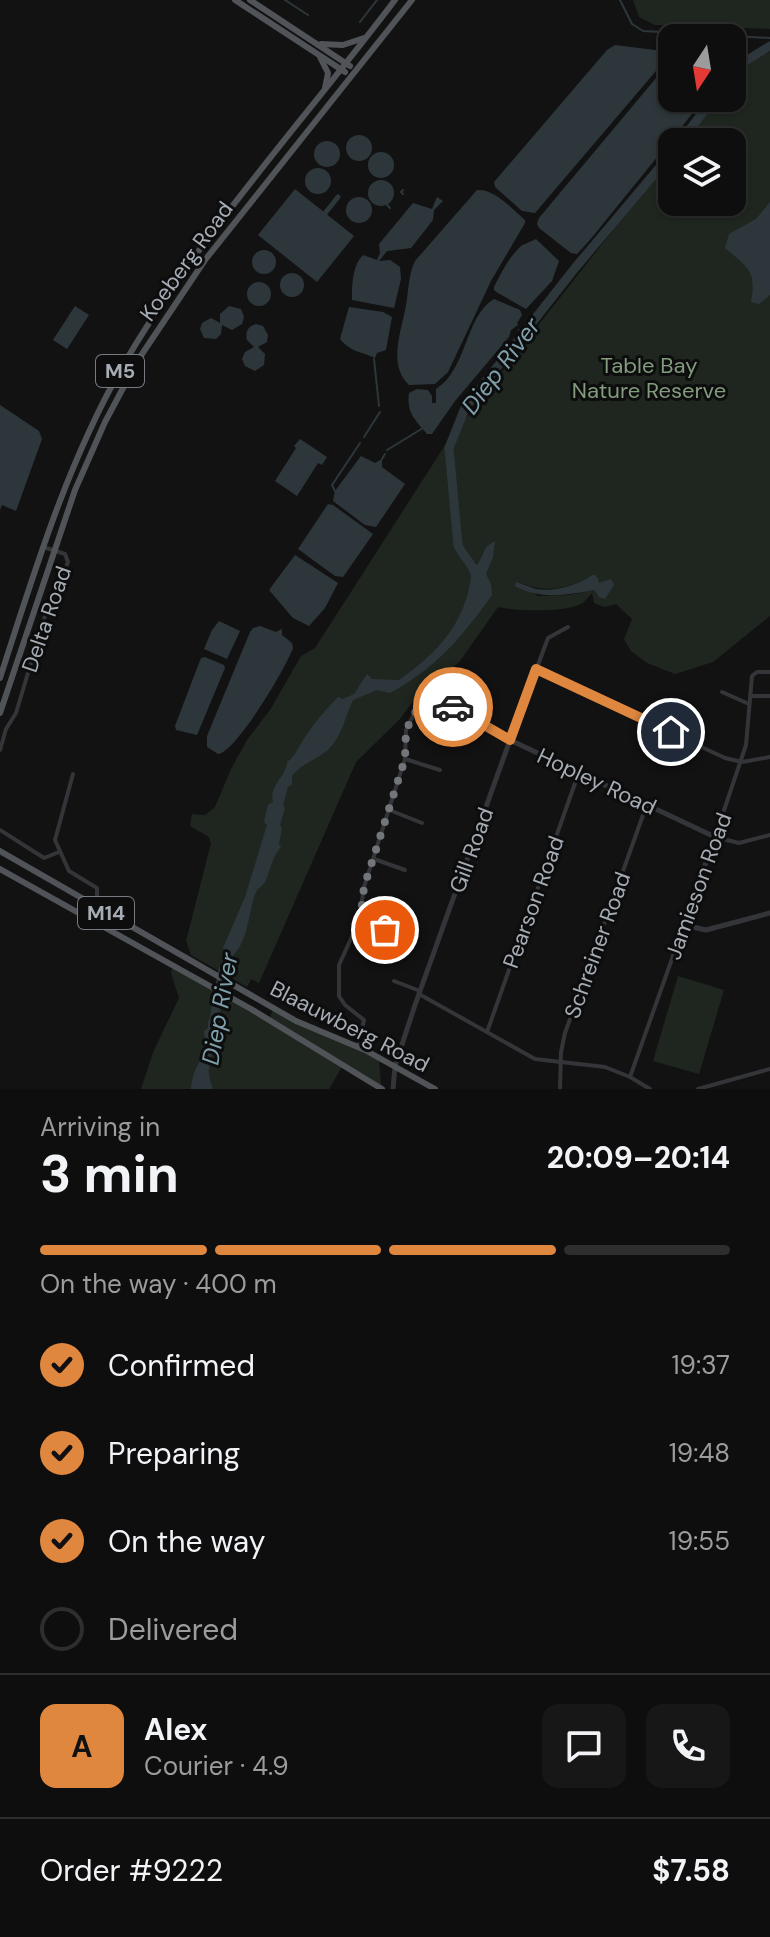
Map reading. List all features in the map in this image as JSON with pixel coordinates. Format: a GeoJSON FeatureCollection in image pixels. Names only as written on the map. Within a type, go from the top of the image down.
{"type":"FeatureCollection","features":[{"type":"Feature","properties":{"kind":"main road"},"geometry":{"type":"LineString","coordinates":[[235,0],[318,54],[344,67]]}},
{"type":"Feature","properties":{"kind":"main road"},"geometry":{"type":"LineString","coordinates":[[250,0],[317,43],[354,74]]}},
{"type":"Feature","properties":{"kind":"main road","name":"Koeberg Road"},"geometry":{"type":"LineString","coordinates":[[0,678],[57,506],[97,415],[156,312],[192,260],[395,0]]}},
{"type":"Feature","properties":{"kind":"main road","name":"Koeberg Road"},"geometry":{"type":"LineString","coordinates":[[0,713],[85,465],[146,346],[205,260],[412,0]]}},
{"type":"Feature","properties":{"kind":"main road"},"geometry":{"type":"LineString","coordinates":[[317,43],[347,44],[368,35]]}},
{"type":"Feature","properties":{"kind":"main road"},"geometry":{"type":"LineString","coordinates":[[318,54],[328,76],[320,97]]}},
{"type":"Feature","properties":{"kind":"main road","name":"Blaauwberg Road"},"geometry":{"type":"LineString","coordinates":[[0,850],[308,1027],[358,1046],[435,1089]]}},
{"type":"Feature","properties":{"kind":"main road","name":"Blaauwberg Road"},"geometry":{"type":"LineString","coordinates":[[0,872],[251,1009],[382,1089]]}},
{"type":"Feature","properties":{"kind":"street","name":"Delta Road"},"geometry":{"type":"LineString","coordinates":[[0,750],[6,729],[16,713],[45,616],[67,565],[67,556],[43,547]]}},
{"type":"Feature","properties":{"kind":"street","name":"Gill Road"},"geometry":{"type":"LineString","coordinates":[[393,1089],[395,1066],[536,669],[550,635],[568,627]]}},
{"type":"Feature","properties":{"kind":"street"},"geometry":{"type":"LineString","coordinates":[[536,669],[725,758],[742,762],[770,757]]}},
{"type":"Feature","properties":{"kind":"street"},"geometry":{"type":"LineString","coordinates":[[770,672],[754,673],[751,694],[770,696]]}},
{"type":"Feature","properties":{"kind":"street"},"geometry":{"type":"LineString","coordinates":[[722,692],[750,705]]}},
{"type":"Feature","properties":{"kind":"street","name":"Hopley Road"},"geometry":{"type":"LineString","coordinates":[[405,759],[406,730],[423,696],[430,694],[510,740],[715,837],[739,843],[770,835]]}},
{"type":"Feature","properties":{"kind":"street","name":"Jamieson Road"},"geometry":{"type":"LineString","coordinates":[[630,1077],[742,762],[751,694]]}},
{"type":"Feature","properties":{"kind":"street"},"geometry":{"type":"LineString","coordinates":[[358,1046],[364,1020],[339,996],[340,960],[361,913],[364,887],[405,759],[440,770]]}},
{"type":"Feature","properties":{"kind":"street","name":"Pearson Road"},"geometry":{"type":"LineString","coordinates":[[487,1032],[579,772]]}},
{"type":"Feature","properties":{"kind":"street"},"geometry":{"type":"LineString","coordinates":[[73,774],[55,837],[59,852],[71,872],[97,888],[92,904]]}},
{"type":"Feature","properties":{"kind":"street","name":"Schreiner Road"},"geometry":{"type":"LineString","coordinates":[[560,1089],[560,1062],[565,1033],[647,804]]}},
{"type":"Feature","properties":{"kind":"street"},"geometry":{"type":"LineString","coordinates":[[387,809],[422,823]]}},
{"type":"Feature","properties":{"kind":"street"},"geometry":{"type":"LineString","coordinates":[[0,830],[44,858],[59,852]]}},
{"type":"Feature","properties":{"kind":"street"},"geometry":{"type":"LineString","coordinates":[[373,859],[405,870]]}},
{"type":"Feature","properties":{"kind":"street"},"geometry":{"type":"LineString","coordinates":[[361,913],[387,923],[385,930]]}},
{"type":"Feature","properties":{"kind":"street"},"geometry":{"type":"LineString","coordinates":[[684,925],[706,930],[770,913]]}},
{"type":"Feature","properties":{"kind":"street"},"geometry":{"type":"LineString","coordinates":[[394,981],[535,1059],[605,1067],[650,1089]]}},
{"type":"Feature","properties":{"kind":"street"},"geometry":{"type":"LineString","coordinates":[[698,1089],[770,1069]]}},
{"type":"Feature","properties":{"kind":"green space"},"geometry":{"type":"Polygon","coordinates":[[[633,0],[770,0],[770,29],[746,28],[746,24],[655,25],[639,17],[633,0]]]}},
{"type":"Feature","properties":{"kind":"green space","name":"Table Bay Nature Reserve"},"geometry":{"type":"Polygon","coordinates":[[[770,52],[770,616],[713,662],[675,674],[647,663],[631,651],[624,639],[632,619],[616,604],[604,607],[594,603],[592,593],[583,603],[553,610],[498,607],[460,661],[434,685],[424,687],[399,720],[356,762],[259,983],[251,979],[247,987],[191,955],[186,941],[211,843],[209,837],[190,826],[192,814],[205,815],[215,807],[247,740],[270,710],[301,656],[315,648],[449,439],[658,173],[658,216],[746,216],[746,128],[694,128],[706,112],[746,112],[748,65],[770,52]],[[594,574],[558,588],[539,588],[521,583],[538,596],[594,590],[605,598],[608,591],[594,574]]]}},
{"type":"Feature","properties":{"kind":"green space"},"geometry":{"type":"Polygon","coordinates":[[[173,965],[343,1065],[329,1089],[141,1089],[154,1050],[179,998],[171,973],[173,965]]]}},
{"type":"Feature","properties":{"kind":"green space"},"geometry":{"type":"Polygon","coordinates":[[[678,976],[724,990],[699,1074],[653,1061],[678,976]]]}},
{"type":"Feature","properties":{"kind":"green space"},"geometry":{"type":"Polygon","coordinates":[[[273,1009],[379,1060],[381,1085],[270,1018],[273,1009]]]}},
{"type":"Feature","properties":{"kind":"shaded area"},"geometry":{"type":"Polygon","coordinates":[[[615,45],[658,50],[658,69],[535,213],[522,211],[495,187],[494,182],[607,50],[615,45]]]}},
{"type":"Feature","properties":{"kind":"shaded area"},"geometry":{"type":"Polygon","coordinates":[[[658,76],[658,112],[694,112],[681,128],[658,128],[658,156],[577,254],[571,253],[539,228],[539,218],[658,76]]]}},
{"type":"Feature","properties":{"kind":"shaded area"},"geometry":{"type":"Polygon","coordinates":[[[359,135],[368,139],[372,148],[368,157],[359,161],[350,157],[346,148],[350,139],[359,135]]]}},
{"type":"Feature","properties":{"kind":"shaded area"},"geometry":{"type":"Polygon","coordinates":[[[327,141],[336,145],[340,154],[336,163],[327,167],[318,163],[314,154],[318,145],[327,141]]]}},
{"type":"Feature","properties":{"kind":"shaded area"},"geometry":{"type":"Polygon","coordinates":[[[381,152],[390,156],[394,165],[390,174],[381,178],[372,174],[368,165],[372,156],[381,152]]]}},
{"type":"Feature","properties":{"kind":"shaded area"},"geometry":{"type":"Polygon","coordinates":[[[318,168],[327,172],[331,181],[327,190],[318,194],[309,190],[305,181],[309,172],[318,168]]]}},
{"type":"Feature","properties":{"kind":"shaded area"},"geometry":{"type":"Polygon","coordinates":[[[381,180],[390,184],[394,193],[390,202],[381,206],[372,202],[368,193],[372,184],[381,180]]]}},
{"type":"Feature","properties":{"kind":"shaded area"},"geometry":{"type":"Polygon","coordinates":[[[295,189],[354,236],[317,282],[258,235],[295,189]]]}},
{"type":"Feature","properties":{"kind":"shaded area"},"geometry":{"type":"Polygon","coordinates":[[[477,190],[497,196],[525,223],[491,281],[448,372],[435,384],[409,385],[402,377],[397,357],[415,261],[477,190]]]}},
{"type":"Feature","properties":{"kind":"shaded area"},"geometry":{"type":"Polygon","coordinates":[[[359,197],[368,201],[372,210],[368,219],[359,223],[350,219],[346,210],[350,201],[359,197]]]}},
{"type":"Feature","properties":{"kind":"shaded area"},"geometry":{"type":"Polygon","coordinates":[[[437,197],[443,201],[434,210],[433,220],[411,248],[387,251],[379,261],[390,260],[400,267],[401,279],[394,308],[352,300],[355,270],[363,255],[377,260],[379,244],[413,203],[432,209],[437,197]]]}},
{"type":"Feature","properties":{"kind":"shaded area"},"geometry":{"type":"Polygon","coordinates":[[[770,202],[770,295],[759,304],[751,302],[753,283],[748,270],[725,248],[729,234],[756,219],[770,202]]]}},
{"type":"Feature","properties":{"kind":"shaded area"},"geometry":{"type":"Polygon","coordinates":[[[536,239],[559,261],[552,281],[526,309],[498,293],[494,287],[515,252],[536,239]]]}},
{"type":"Feature","properties":{"kind":"shaded area"},"geometry":{"type":"Polygon","coordinates":[[[264,250],[272,254],[276,262],[272,270],[264,274],[256,270],[252,262],[256,254],[264,250]]]}},
{"type":"Feature","properties":{"kind":"shaded area"},"geometry":{"type":"Polygon","coordinates":[[[292,273],[300,277],[304,285],[300,293],[292,297],[284,293],[280,285],[284,277],[292,273]]]}},
{"type":"Feature","properties":{"kind":"shaded area"},"geometry":{"type":"Polygon","coordinates":[[[259,282],[267,286],[271,294],[267,302],[259,306],[251,302],[247,294],[251,286],[259,282]]]}},
{"type":"Feature","properties":{"kind":"shaded area"},"geometry":{"type":"Polygon","coordinates":[[[494,299],[520,310],[522,315],[518,325],[432,434],[427,434],[410,411],[409,393],[417,389],[428,390],[432,403],[436,403],[436,389],[454,369],[477,318],[494,299]]]}},
{"type":"Feature","properties":{"kind":"shaded area"},"geometry":{"type":"Polygon","coordinates":[[[75,306],[89,315],[67,349],[53,340],[75,306]]]}},
{"type":"Feature","properties":{"kind":"shaded area"},"geometry":{"type":"Polygon","coordinates":[[[229,306],[241,309],[244,317],[242,324],[232,330],[222,325],[221,334],[216,339],[204,338],[200,329],[202,323],[211,318],[220,323],[220,314],[229,306]]]}},
{"type":"Feature","properties":{"kind":"shaded area"},"geometry":{"type":"Polygon","coordinates":[[[349,307],[383,312],[392,317],[386,350],[377,353],[375,358],[352,349],[340,339],[349,307]]]}},
{"type":"Feature","properties":{"kind":"shaded area"},"geometry":{"type":"Polygon","coordinates":[[[256,324],[263,326],[268,335],[267,342],[258,347],[265,354],[264,365],[255,371],[245,366],[242,359],[245,352],[254,347],[246,334],[256,324]]]}},
{"type":"Feature","properties":{"kind":"shaded area"},"geometry":{"type":"Polygon","coordinates":[[[0,405],[39,431],[42,439],[16,511],[2,505],[0,510],[0,405]]]}},
{"type":"Feature","properties":{"kind":"shaded area"},"geometry":{"type":"Polygon","coordinates":[[[300,439],[327,457],[322,465],[318,463],[297,496],[275,481],[300,439]]]}},
{"type":"Feature","properties":{"kind":"shaded area"},"geometry":{"type":"Polygon","coordinates":[[[361,456],[375,463],[382,459],[382,467],[405,484],[376,527],[365,525],[333,501],[335,491],[361,456]]]}},
{"type":"Feature","properties":{"kind":"shaded area"},"geometry":{"type":"Polygon","coordinates":[[[328,504],[373,534],[343,577],[335,576],[298,549],[328,504]]]}},
{"type":"Feature","properties":{"kind":"shaded area"},"geometry":{"type":"Polygon","coordinates":[[[495,541],[486,574],[492,595],[459,638],[406,684],[390,693],[377,690],[353,700],[333,745],[292,776],[283,805],[281,847],[265,882],[256,892],[241,944],[231,957],[225,955],[223,948],[245,897],[267,825],[264,822],[268,805],[273,802],[273,791],[287,762],[338,697],[343,699],[354,694],[367,674],[372,679],[399,680],[440,645],[466,601],[472,565],[478,564],[487,546],[495,541]]]}},
{"type":"Feature","properties":{"kind":"shaded area"},"geometry":{"type":"Polygon","coordinates":[[[295,555],[338,583],[325,608],[309,626],[293,618],[269,590],[295,555]]]}},
{"type":"Feature","properties":{"kind":"shaded area"},"geometry":{"type":"Polygon","coordinates":[[[594,574],[599,583],[611,579],[614,585],[605,599],[594,590],[544,595],[515,586],[516,582],[536,589],[559,588],[594,574]]]}},
{"type":"Feature","properties":{"kind":"shaded area"},"geometry":{"type":"Polygon","coordinates":[[[219,621],[240,631],[227,659],[204,649],[219,621]]]}},
{"type":"Feature","properties":{"kind":"shaded area"},"geometry":{"type":"Polygon","coordinates":[[[260,626],[276,632],[282,629],[282,635],[292,643],[293,648],[248,725],[226,750],[218,754],[207,747],[207,736],[250,632],[260,626]]]}},
{"type":"Feature","properties":{"kind":"shaded area"},"geometry":{"type":"Polygon","coordinates":[[[205,657],[225,668],[197,735],[176,730],[199,663],[205,657]]]}},
{"type":"Feature","properties":{"kind":"shaded area"},"geometry":{"type":"Polygon","coordinates":[[[213,1016],[218,1029],[209,1069],[213,1089],[191,1089],[204,1049],[204,1031],[213,1016]]]}},
{"type":"Feature","properties":{"kind":"waterway"},"geometry":{"type":"LineString","coordinates":[[285,0],[308,15]]}},
{"type":"Feature","properties":{"kind":"waterway"},"geometry":{"type":"LineString","coordinates":[[360,22],[377,0]]}},
{"type":"Feature","properties":{"kind":"waterway"},"geometry":{"type":"LineString","coordinates":[[620,0],[632,24],[643,31],[770,38]]}},
{"type":"Feature","properties":{"kind":"waterway","name":"Diep River"},"geometry":{"type":"LineString","coordinates":[[746,61],[770,46]]}},
{"type":"Feature","properties":{"kind":"waterway","name":"Diep River"},"geometry":{"type":"LineString","coordinates":[[691,128],[703,112]]}},
{"type":"Feature","properties":{"kind":"waterway","name":"Diep River"},"geometry":{"type":"LineString","coordinates":[[475,574],[458,545],[449,448],[465,408],[575,268],[658,170]]}},
{"type":"Feature","properties":{"kind":"waterway"},"geometry":{"type":"LineString","coordinates":[[403,190],[403,194]]}},
{"type":"Feature","properties":{"kind":"waterway"},"geometry":{"type":"LineString","coordinates":[[322,217],[338,197]]}},
{"type":"Feature","properties":{"kind":"waterway"},"geometry":{"type":"LineString","coordinates":[[386,204],[390,208]]}},
{"type":"Feature","properties":{"kind":"waterway","name":"Diep River"},"geometry":{"type":"LineString","coordinates":[[519,330],[524,332]]}},
{"type":"Feature","properties":{"kind":"waterway"},"geometry":{"type":"LineString","coordinates":[[374,359],[379,406]]}},
{"type":"Feature","properties":{"kind":"waterway"},"geometry":{"type":"LineString","coordinates":[[364,437],[380,412]]}},
{"type":"Feature","properties":{"kind":"waterway"},"geometry":{"type":"LineString","coordinates":[[387,450],[423,428]]}},
{"type":"Feature","properties":{"kind":"waterway"},"geometry":{"type":"LineString","coordinates":[[335,491],[332,485],[360,443]]}},
{"type":"Feature","properties":{"kind":"waterway"},"geometry":{"type":"LineString","coordinates":[[382,459],[385,454]]}},
{"type":"Feature","properties":{"kind":"waterway","name":"Diep River"},"geometry":{"type":"LineString","coordinates":[[212,1031],[223,970],[233,945]]}},
{"type":"Feature","properties":{"kind":"way so far"},"geometry":{"type":"LineString","coordinates":[[385,930],[387,923],[361,913],[363,892],[405,759],[406,730],[425,694],[453,707]]}},
{"type":"Feature","properties":{"kind":"route"},"geometry":{"type":"LineString","coordinates":[[453,707],[510,740],[536,669],[671,732]]}}]}
